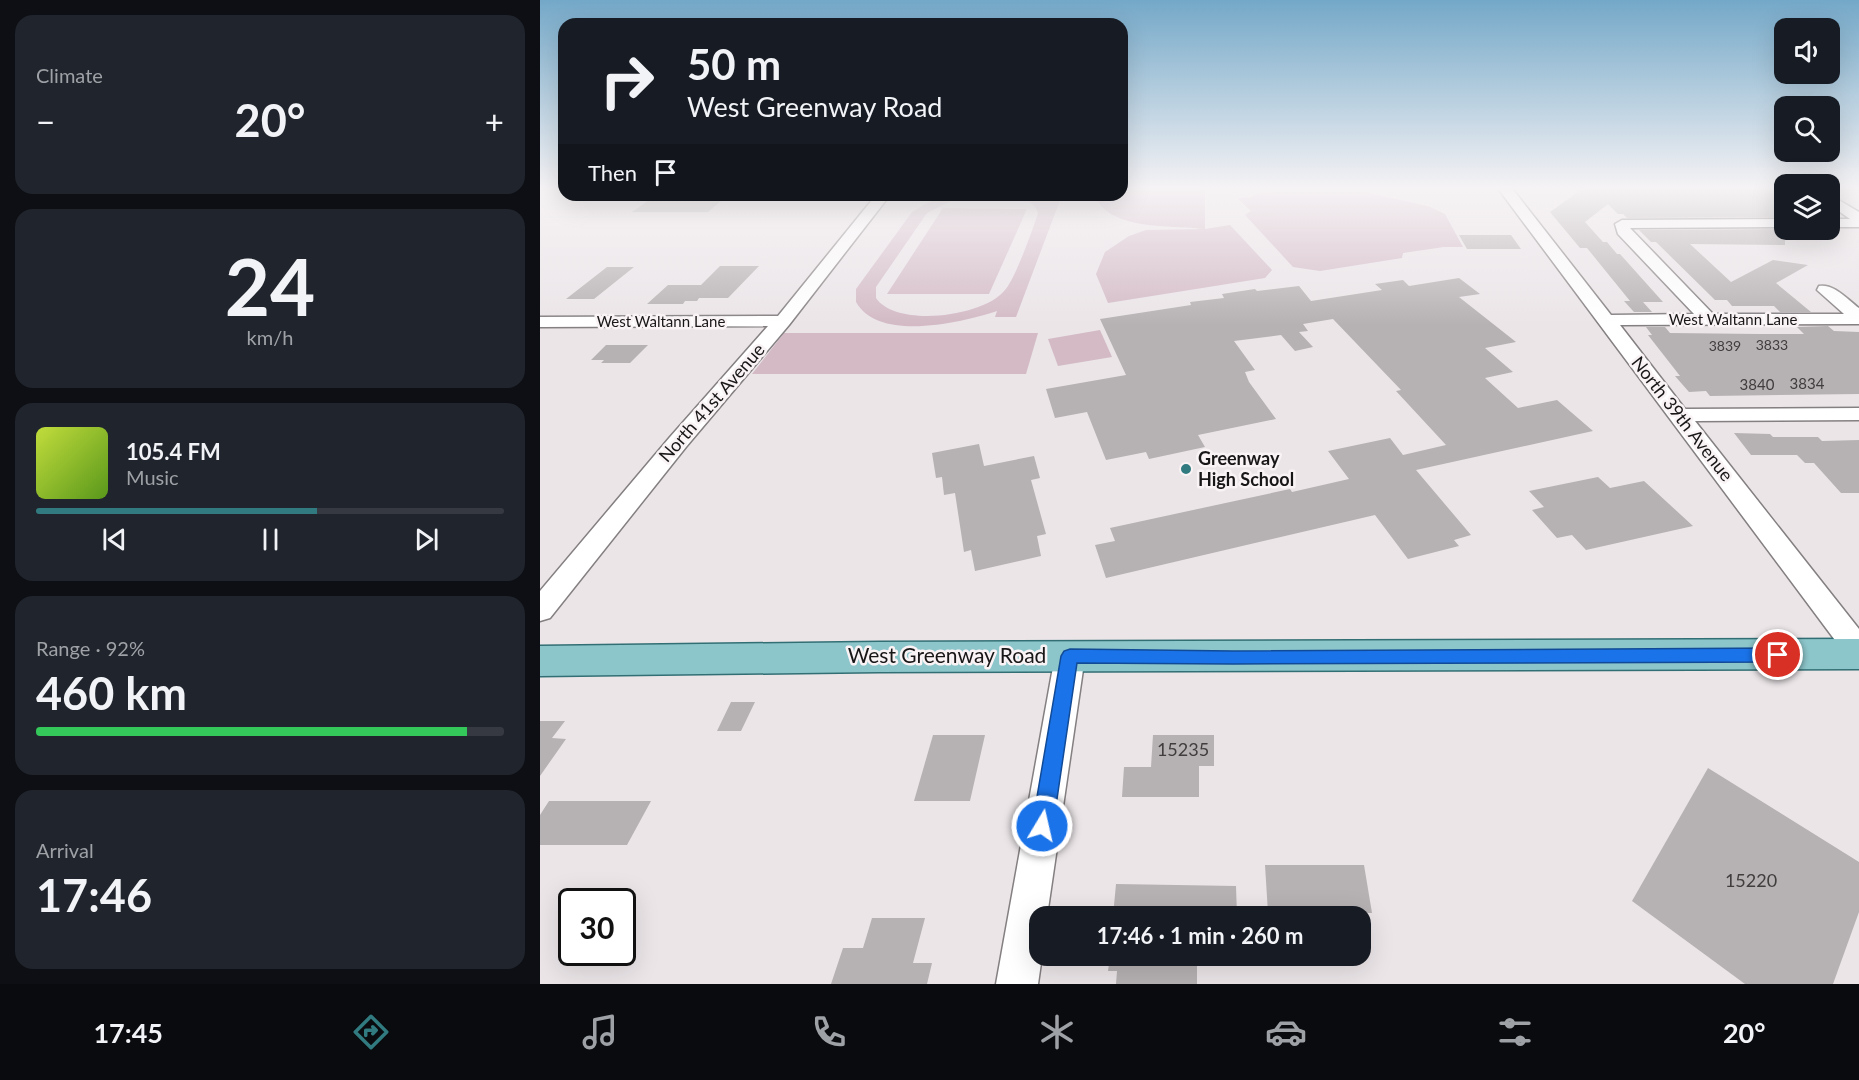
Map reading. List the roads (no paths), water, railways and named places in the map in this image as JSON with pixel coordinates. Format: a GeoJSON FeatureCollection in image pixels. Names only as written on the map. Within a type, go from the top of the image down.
{"type":"FeatureCollection","features":[{"type":"Feature","properties":{"kind":"main road","name":"West Greenway Road"},"geometry":{"type":"LineString","coordinates":[[540,661],[1859,653]]}},
{"type":"Feature","properties":{"kind":"street","name":"North 41st Avenue"},"geometry":{"type":"LineString","coordinates":[[540,610],[678,442],[783,321],[853,233]]}},
{"type":"Feature","properties":{"kind":"street","name":"North 39th Avenue"},"geometry":{"type":"LineString","coordinates":[[1539,233],[1859,653]]}},
{"type":"Feature","properties":{"kind":"street"},"geometry":{"type":"LineString","coordinates":[[1625,233],[1709,320]]}},
{"type":"Feature","properties":{"kind":"street","name":"West Waltann Lane"},"geometry":{"type":"LineString","coordinates":[[1825,290],[1859,318]]}},
{"type":"Feature","properties":{"kind":"street","name":"West Waltann Lane"},"geometry":{"type":"LineString","coordinates":[[1606,320],[1859,318]]}},
{"type":"Feature","properties":{"kind":"street","name":"West Waltann Lane"},"geometry":{"type":"LineString","coordinates":[[540,322],[783,321]]}},
{"type":"Feature","properties":{"kind":"street"},"geometry":{"type":"LineString","coordinates":[[1680,415],[1859,414]]}},
{"type":"Feature","properties":{"kind":"street"},"geometry":{"type":"LineString","coordinates":[[1017,984],[1070,656]]}},
{"type":"Feature","properties":{"kind":"place","name":"Greenway High School"},"geometry":{"type":"Point","coordinates":[1186,469]}}]}
